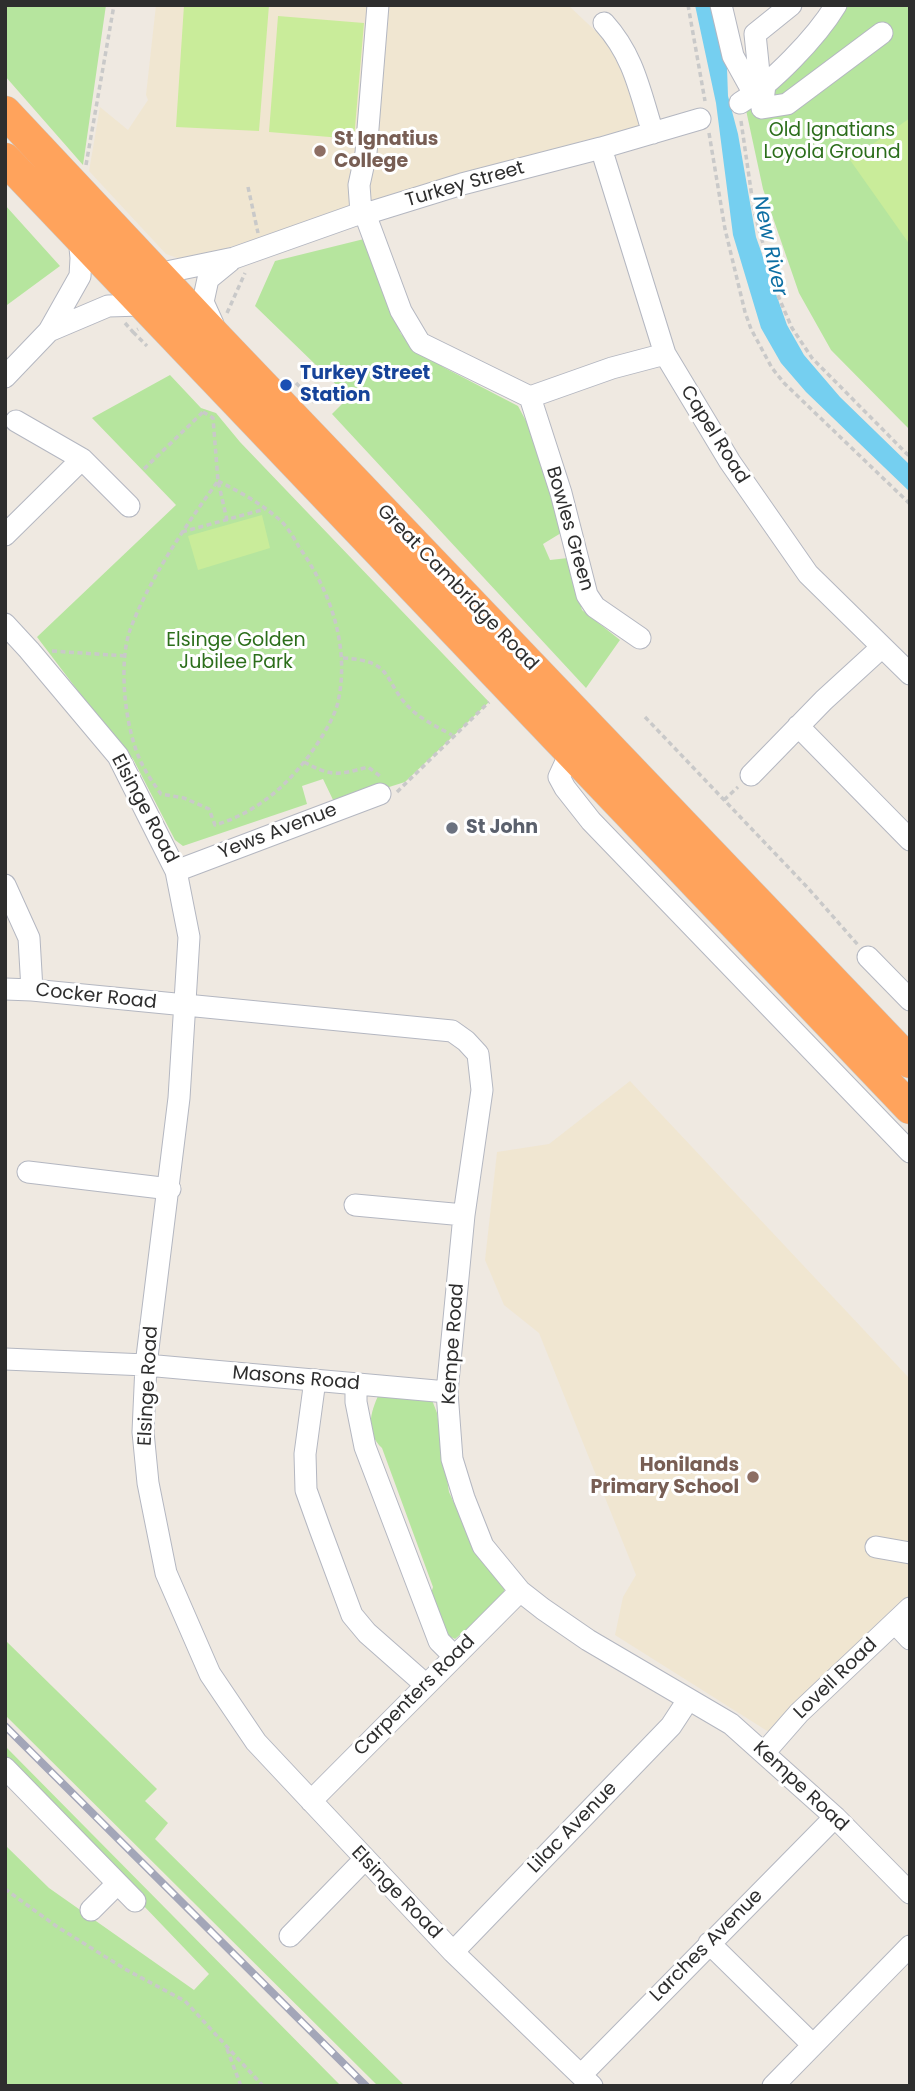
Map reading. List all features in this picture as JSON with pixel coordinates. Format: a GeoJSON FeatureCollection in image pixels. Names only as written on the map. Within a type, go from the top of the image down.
{"type":"FeatureCollection","features":[{"type":"Feature","properties":{"kind":"highway","name":"Great Cambridge Road"},"geometry":{"type":"LineString","coordinates":[[5,112],[157,274],[222,330],[910,1062]]}},
{"type":"Feature","properties":{"kind":"highway","name":"Great Cambridge Road"},"geometry":{"type":"LineString","coordinates":[[5,159],[910,1108]]}},
{"type":"Feature","properties":{"kind":"street"},"geometry":{"type":"LineString","coordinates":[[378,5],[366,153],[359,185],[363,213],[401,310],[421,343],[530,397],[612,368],[665,354]]}},
{"type":"Feature","properties":{"kind":"street"},"geometry":{"type":"LineString","coordinates":[[721,5],[733,56],[762,108],[787,104],[882,33]]}},
{"type":"Feature","properties":{"kind":"street"},"geometry":{"type":"LineString","coordinates":[[753,94],[759,73],[755,34],[791,5]]}},
{"type":"Feature","properties":{"kind":"street"},"geometry":{"type":"LineString","coordinates":[[753,94],[827,19],[836,5]]}},
{"type":"Feature","properties":{"kind":"street"},"geometry":{"type":"LineString","coordinates":[[604,23],[619,39],[629,56],[653,133]]}},
{"type":"Feature","properties":{"kind":"street","name":"Turkey Street"},"geometry":{"type":"LineString","coordinates":[[157,274],[262,249],[459,177],[601,148],[653,133],[702,109]]}},
{"type":"Feature","properties":{"kind":"street","name":"Capel Road"},"geometry":{"type":"LineString","coordinates":[[601,148],[665,354],[730,462],[808,574],[910,674]]}},
{"type":"Feature","properties":{"kind":"street"},"geometry":{"type":"LineString","coordinates":[[5,377],[49,331],[79,276],[79,237]]}},
{"type":"Feature","properties":{"kind":"street","name":"Turkey Street"},"geometry":{"type":"LineString","coordinates":[[222,330],[203,302],[208,279],[234,257]]}},
{"type":"Feature","properties":{"kind":"street"},"geometry":{"type":"LineString","coordinates":[[49,331],[108,306],[142,304]]}},
{"type":"Feature","properties":{"kind":"street","name":"Bowles Green"},"geometry":{"type":"LineString","coordinates":[[530,397],[561,493],[587,595],[594,607],[640,638]]}},
{"type":"Feature","properties":{"kind":"street"},"geometry":{"type":"LineString","coordinates":[[16,421],[82,459],[129,506]]}},
{"type":"Feature","properties":{"kind":"street"},"geometry":{"type":"LineString","coordinates":[[5,535],[82,459]]}},
{"type":"Feature","properties":{"kind":"street","name":"Elsinge Road"},"geometry":{"type":"LineString","coordinates":[[5,624],[118,756],[152,818],[176,871],[189,937],[186,1006],[170,1189],[146,1365],[143,1432],[148,1483],[166,1573],[210,1674],[256,1742],[453,1952],[587,2081]]}},
{"type":"Feature","properties":{"kind":"street"},"geometry":{"type":"LineString","coordinates":[[751,775],[798,726],[882,648]]}},
{"type":"Feature","properties":{"kind":"street"},"geometry":{"type":"LineString","coordinates":[[798,726],[910,840]]}},
{"type":"Feature","properties":{"kind":"street"},"geometry":{"type":"LineString","coordinates":[[573,756],[565,764],[559,777],[591,821],[910,1152]]}},
{"type":"Feature","properties":{"kind":"street","name":"Yews Avenue"},"geometry":{"type":"LineString","coordinates":[[176,871],[389,789]]}},
{"type":"Feature","properties":{"kind":"street"},"geometry":{"type":"LineString","coordinates":[[5,886],[29,938],[32,989]]}},
{"type":"Feature","properties":{"kind":"street"},"geometry":{"type":"LineString","coordinates":[[868,957],[910,1000]]}},
{"type":"Feature","properties":{"kind":"street","name":"Cocker Road"},"geometry":{"type":"LineString","coordinates":[[5,989],[32,989],[186,1006]]}},
{"type":"Feature","properties":{"kind":"street","name":"Kempe Road"},"geometry":{"type":"LineString","coordinates":[[186,1006],[452,1031],[478,1054],[482,1090],[464,1215],[447,1392],[452,1459],[464,1498],[484,1546],[520,1591],[588,1640],[731,1724],[835,1817],[910,1893]]}},
{"type":"Feature","properties":{"kind":"street"},"geometry":{"type":"LineString","coordinates":[[28,1172],[170,1189]]}},
{"type":"Feature","properties":{"kind":"street"},"geometry":{"type":"LineString","coordinates":[[355,1205],[464,1215]]}},
{"type":"Feature","properties":{"kind":"street"},"geometry":{"type":"LineString","coordinates":[[5,1359],[146,1365]]}},
{"type":"Feature","properties":{"kind":"street","name":"Masons Road"},"geometry":{"type":"LineString","coordinates":[[146,1365],[447,1392]]}},
{"type":"Feature","properties":{"kind":"street"},"geometry":{"type":"LineString","coordinates":[[315,1380],[305,1454],[306,1490],[320,1529],[352,1615],[367,1633],[426,1685]]}},
{"type":"Feature","properties":{"kind":"street"},"geometry":{"type":"LineString","coordinates":[[356,1384],[356,1402],[365,1447],[439,1641],[454,1656]]}},
{"type":"Feature","properties":{"kind":"street"},"geometry":{"type":"LineString","coordinates":[[876,1547],[910,1553]]}},
{"type":"Feature","properties":{"kind":"street","name":"Carpenters Road"},"geometry":{"type":"LineString","coordinates":[[311,1801],[520,1591]]}},
{"type":"Feature","properties":{"kind":"street","name":"Lovell Road"},"geometry":{"type":"LineString","coordinates":[[764,1753],[799,1713],[905,1623]]}},
{"type":"Feature","properties":{"kind":"street","name":"Lilac Avenue"},"geometry":{"type":"LineString","coordinates":[[453,1952],[671,1726],[688,1700]]}},
{"type":"Feature","properties":{"kind":"street"},"geometry":{"type":"LineString","coordinates":[[7,1775],[135,1901]]}},
{"type":"Feature","properties":{"kind":"street","name":"Larches Avenue"},"geometry":{"type":"LineString","coordinates":[[587,2081],[709,1943],[835,1817]]}},
{"type":"Feature","properties":{"kind":"street"},"geometry":{"type":"LineString","coordinates":[[290,1936],[364,1860]]}},
{"type":"Feature","properties":{"kind":"street"},"geometry":{"type":"LineString","coordinates":[[91,1910],[117,1884]]}},
{"type":"Feature","properties":{"kind":"street"},"geometry":{"type":"LineString","coordinates":[[709,1943],[813,2045]]}},
{"type":"Feature","properties":{"kind":"street"},"geometry":{"type":"LineString","coordinates":[[773,2086],[910,1945]]}},
{"type":"Feature","properties":{"kind":"path"},"geometry":{"type":"LineString","coordinates":[[80,192],[114,5]]}},
{"type":"Feature","properties":{"kind":"path"},"geometry":{"type":"LineString","coordinates":[[688,5],[702,109]]}},
{"type":"Feature","properties":{"kind":"path"},"geometry":{"type":"LineString","coordinates":[[753,94],[754,211],[776,291],[792,328],[812,358],[910,457]]}},
{"type":"Feature","properties":{"kind":"path"},"geometry":{"type":"LineString","coordinates":[[710,146],[724,229],[746,313],[772,368],[798,398],[910,504]]}},
{"type":"Feature","properties":{"kind":"path"},"geometry":{"type":"LineString","coordinates":[[222,330],[248,266],[262,249],[248,187]]}},
{"type":"Feature","properties":{"kind":"path"},"geometry":{"type":"LineString","coordinates":[[144,469],[209,407]]}},
{"type":"Feature","properties":{"kind":"path"},"geometry":{"type":"LineString","coordinates":[[203,412],[213,418],[218,481],[227,520]]}},
{"type":"Feature","properties":{"kind":"path"},"geometry":{"type":"LineString","coordinates":[[218,481],[246,495],[282,522],[313,566],[334,611],[343,658],[338,704],[316,748],[293,776],[266,801],[238,818],[215,825],[209,809],[184,798],[160,794],[141,762],[128,722],[124,676],[130,632],[155,579],[182,532],[218,481]]}},
{"type":"Feature","properties":{"kind":"path"},"geometry":{"type":"LineString","coordinates":[[182,532],[265,509]]}},
{"type":"Feature","properties":{"kind":"path"},"geometry":{"type":"LineString","coordinates":[[29,650],[126,656]]}},
{"type":"Feature","properties":{"kind":"path"},"geometry":{"type":"LineString","coordinates":[[343,658],[362,659],[384,669],[399,696],[415,713],[452,736]]}},
{"type":"Feature","properties":{"kind":"path"},"geometry":{"type":"LineString","coordinates":[[304,762],[325,773],[340,774],[368,767],[389,789],[490,700]]}},
{"type":"Feature","properties":{"kind":"path"},"geometry":{"type":"LineString","coordinates":[[645,718],[808,888],[868,957]]}},
{"type":"Feature","properties":{"kind":"path"},"geometry":{"type":"LineString","coordinates":[[5,1889],[56,1926],[125,1969],[185,2001],[263,2086]]}},
{"type":"Feature","properties":{"kind":"path"},"geometry":{"type":"LineString","coordinates":[[227,2047],[241,2086]]}},
{"type":"Feature","properties":{"kind":"shaded area","name":"St Ignatius College"},"geometry":{"type":"Polygon","coordinates":[[[156,5],[568,5],[623,57],[646,124],[469,172],[186,261],[166,254],[89,171],[100,107],[128,130],[148,100],[146,95],[156,5]]]}},
{"type":"Feature","properties":{"kind":"shaded area","name":"Honilands Primary School"},"geometry":{"type":"Polygon","coordinates":[[[630,1081],[910,1379],[910,1600],[772,1734],[615,1635],[623,1597],[636,1575],[539,1333],[504,1305],[485,1260],[497,1152],[549,1144],[630,1081]]]}},
{"type":"Feature","properties":{"kind":"green space"},"geometry":{"type":"Polygon","coordinates":[[[5,5],[106,5],[83,165],[5,76],[5,5]]]}},
{"type":"Feature","properties":{"kind":"green space"},"geometry":{"type":"Polygon","coordinates":[[[184,5],[269,5],[259,131],[176,127],[184,5]]]}},
{"type":"Feature","properties":{"kind":"green space","name":"Old Ignatians Loyola Ground"},"geometry":{"type":"Polygon","coordinates":[[[849,5],[910,5],[910,430],[831,350],[799,293],[763,189],[746,110],[808,54],[849,5]]]}},
{"type":"Feature","properties":{"kind":"green space"},"geometry":{"type":"Polygon","coordinates":[[[278,16],[364,23],[354,139],[269,132],[278,16]]]}},
{"type":"Feature","properties":{"kind":"green space"},"geometry":{"type":"Polygon","coordinates":[[[910,118],[910,245],[850,160],[910,118]]]}},
{"type":"Feature","properties":{"kind":"green space"},"geometry":{"type":"Polygon","coordinates":[[[5,205],[60,266],[7,305],[5,303],[5,205]]]}},
{"type":"Feature","properties":{"kind":"green space"},"geometry":{"type":"Polygon","coordinates":[[[364,239],[401,334],[443,367],[518,406],[532,432],[561,533],[543,544],[550,560],[568,558],[582,610],[620,640],[586,688],[332,414],[349,397],[255,306],[275,261],[364,239]]]}},
{"type":"Feature","properties":{"kind":"green space","name":"Elsinge Golden Jubilee Park"},"geometry":{"type":"Polygon","coordinates":[[[170,375],[201,408],[216,413],[240,442],[489,702],[405,782],[335,804],[323,779],[302,786],[307,804],[183,846],[175,840],[133,759],[37,637],[176,505],[92,418],[170,375]]]}},
{"type":"Feature","properties":{"kind":"green space"},"geometry":{"type":"Polygon","coordinates":[[[262,515],[270,548],[198,570],[188,536],[262,515]]]}},
{"type":"Feature","properties":{"kind":"green space"},"geometry":{"type":"Polygon","coordinates":[[[379,1394],[432,1400],[437,1413],[449,1492],[466,1529],[504,1584],[504,1597],[455,1639],[445,1634],[429,1600],[433,1587],[382,1448],[371,1429],[373,1408],[379,1394]]]}},
{"type":"Feature","properties":{"kind":"green space"},"geometry":{"type":"Polygon","coordinates":[[[5,1640],[157,1789],[145,1801],[168,1823],[155,1839],[405,2086],[378,2086],[5,1715],[5,1640]]]}},
{"type":"Feature","properties":{"kind":"green space"},"geometry":{"type":"Polygon","coordinates":[[[5,1746],[341,2086],[5,2086],[5,1845],[49,1888],[194,1990],[209,1974],[5,1761],[5,1746]]]}},
{"type":"Feature","properties":{"kind":"water"},"geometry":{"type":"Polygon","coordinates":[[[695,5],[714,5],[727,68],[728,96],[738,134],[756,237],[787,325],[804,355],[840,397],[910,465],[910,492],[806,392],[781,363],[761,328],[733,235],[716,103],[695,5]]]}},
{"type":"Feature","properties":{"kind":"railway"},"geometry":{"type":"LineString","coordinates":[[5,1726],[366,2086]]}},
{"type":"Feature","properties":{"kind":"place","name":"St Ignatius College"},"geometry":{"type":"Point","coordinates":[320,151]}},
{"type":"Feature","properties":{"kind":"place","name":"Turkey Street Station"},"geometry":{"type":"Point","coordinates":[286,385]}},
{"type":"Feature","properties":{"kind":"place","name":"St John"},"geometry":{"type":"Point","coordinates":[452,828]}},
{"type":"Feature","properties":{"kind":"place","name":"Honilands Primary School"},"geometry":{"type":"Point","coordinates":[753,1477]}},
{"type":"Feature","properties":{"kind":"water label","name":"New River"},"geometry":{"type":"Point","coordinates":[769,246]}}]}
